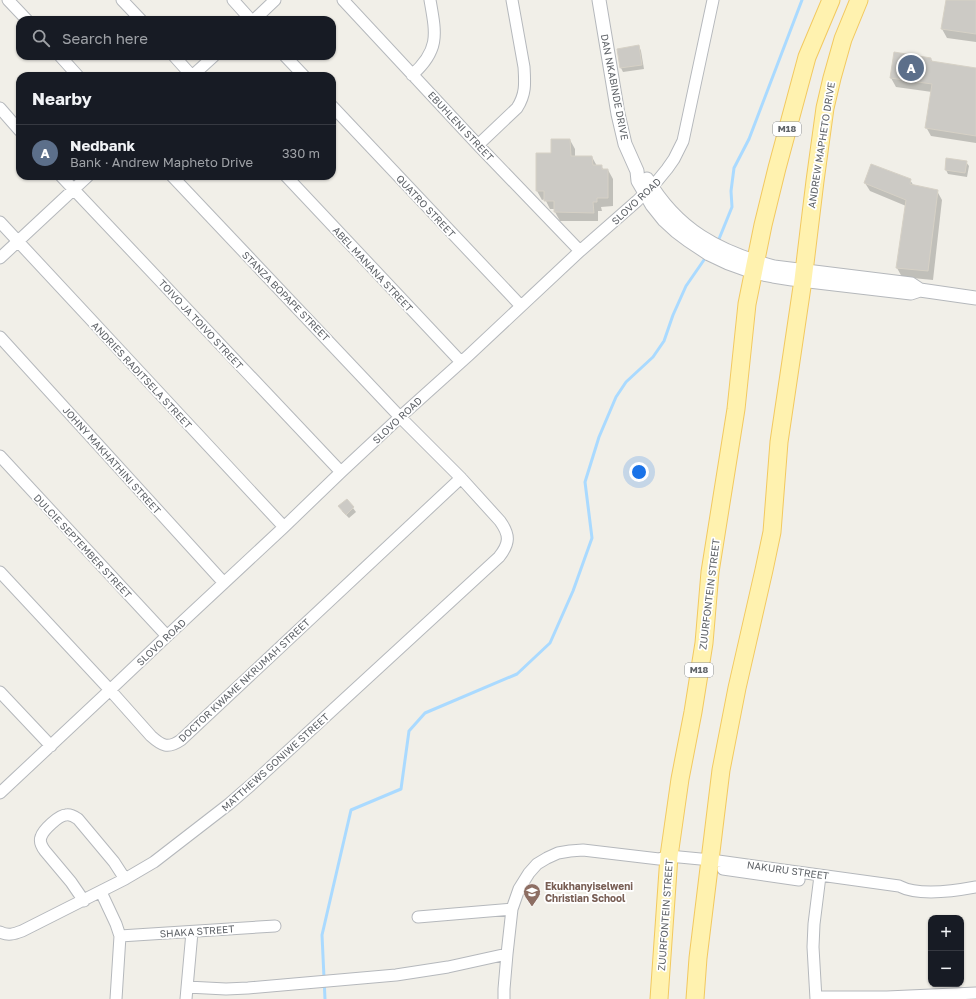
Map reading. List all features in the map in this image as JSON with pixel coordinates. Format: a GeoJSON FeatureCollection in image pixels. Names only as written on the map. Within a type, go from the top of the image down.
{"type":"FeatureCollection","features":[{"type":"Feature","properties":{"kind":"main road","name":"M18"},"geometry":{"type":"LineString","coordinates":[[754,267],[777,168],[808,57],[830,0]]}},
{"type":"Feature","properties":{"kind":"main road","name":"ANDREW MAPHETO DRIVE"},"geometry":{"type":"LineString","coordinates":[[803,275],[825,108],[843,38],[859,0]]}},
{"type":"Feature","properties":{"kind":"main road","name":"ZUURFONTEIN STREET"},"geometry":{"type":"LineString","coordinates":[[659,999],[666,860],[704,643],[710,572],[736,410],[747,304],[754,267]]}},
{"type":"Feature","properties":{"kind":"main road"},"geometry":{"type":"LineString","coordinates":[[695,999],[698,958],[721,770],[737,688],[772,532],[780,442],[803,275]]}},
{"type":"Feature","properties":{"kind":"street"},"geometry":{"type":"LineString","coordinates":[[8,0],[23,16]]}},
{"type":"Feature","properties":{"kind":"street"},"geometry":{"type":"LineString","coordinates":[[122,0],[137,16]]}},
{"type":"Feature","properties":{"kind":"street"},"geometry":{"type":"LineString","coordinates":[[233,0],[249,16]]}},
{"type":"Feature","properties":{"kind":"street"},"geometry":{"type":"LineString","coordinates":[[258,16],[276,0]]}},
{"type":"Feature","properties":{"kind":"street","name":"EBUHLENI STREET"},"geometry":{"type":"LineString","coordinates":[[343,0],[478,145],[580,251]]}},
{"type":"Feature","properties":{"kind":"street"},"geometry":{"type":"LineString","coordinates":[[412,75],[426,60],[435,38],[430,0]]}},
{"type":"Feature","properties":{"kind":"street"},"geometry":{"type":"LineString","coordinates":[[478,145],[517,108],[524,94],[524,67],[512,0]]}},
{"type":"Feature","properties":{"kind":"street","name":"DAN NKABINDE DRIVE"},"geometry":{"type":"LineString","coordinates":[[599,0],[618,114],[625,144],[637,171],[645,176],[648,190],[683,224],[691,236],[714,245],[730,258],[754,267],[774,267],[803,275],[911,284],[920,290],[976,298]]}},
{"type":"Feature","properties":{"kind":"street","name":"SLOVO ROAD"},"geometry":{"type":"LineString","coordinates":[[0,793],[400,417],[648,190],[667,169],[683,141],[712,0]]}},
{"type":"Feature","properties":{"kind":"street"},"geometry":{"type":"LineString","coordinates":[[64,60],[74,72]]}},
{"type":"Feature","properties":{"kind":"street"},"geometry":{"type":"LineString","coordinates":[[178,60],[188,72]]}},
{"type":"Feature","properties":{"kind":"street"},"geometry":{"type":"LineString","coordinates":[[196,72],[210,60]]}},
{"type":"Feature","properties":{"kind":"street"},"geometry":{"type":"LineString","coordinates":[[289,60],[300,72]]}},
{"type":"Feature","properties":{"kind":"street"},"geometry":{"type":"LineString","coordinates":[[0,108],[16,126]]}},
{"type":"Feature","properties":{"kind":"street","name":"QUATRO STREET"},"geometry":{"type":"LineString","coordinates":[[336,110],[521,306]]}},
{"type":"Feature","properties":{"kind":"street","name":"TOIVO JA TOIVO STREET"},"geometry":{"type":"LineString","coordinates":[[65,180],[341,472]]}},
{"type":"Feature","properties":{"kind":"street"},"geometry":{"type":"LineString","coordinates":[[0,258],[84,180]]}},
{"type":"Feature","properties":{"kind":"street","name":"STANZA BOPAPE STREET"},"geometry":{"type":"LineString","coordinates":[[176,180],[400,417],[461,478],[500,521],[507,534]]}},
{"type":"Feature","properties":{"kind":"street","name":"ABEL MANANA STREET"},"geometry":{"type":"LineString","coordinates":[[290,180],[461,362]]}},
{"type":"Feature","properties":{"kind":"street","name":"ANDRIES RADITSELA STREET"},"geometry":{"type":"LineString","coordinates":[[0,222],[284,527]]}},
{"type":"Feature","properties":{"kind":"street","name":"JOHNY MAKHATHINI STREET"},"geometry":{"type":"LineString","coordinates":[[0,337],[224,583]]}},
{"type":"Feature","properties":{"kind":"street","name":"DULCIE SEPTEMBER STREET"},"geometry":{"type":"LineString","coordinates":[[0,456],[167,636]]}},
{"type":"Feature","properties":{"kind":"street","name":"DOCTOR KWAME NKRUMAH STREET"},"geometry":{"type":"LineString","coordinates":[[0,572],[151,736],[159,743],[168,746],[176,744],[182,740],[461,478]]}},
{"type":"Feature","properties":{"kind":"street","name":"MATTHEWS GONIWE STREET"},"geometry":{"type":"LineString","coordinates":[[0,932],[15,934],[84,901],[125,879],[168,852],[223,809],[251,786],[499,557],[507,543],[507,534]]}},
{"type":"Feature","properties":{"kind":"street"},"geometry":{"type":"LineString","coordinates":[[0,692],[50,746]]}},
{"type":"Feature","properties":{"kind":"street"},"geometry":{"type":"LineString","coordinates":[[84,901],[71,882],[41,846],[40,840],[44,830],[61,816],[67,814],[78,819],[114,862],[125,879]]}},
{"type":"Feature","properties":{"kind":"street","name":"NAKURU STREET"},"geometry":{"type":"LineString","coordinates":[[504,999],[512,909],[519,889],[529,873],[537,864],[558,853],[583,850],[666,860],[764,867],[820,879],[899,886],[916,891],[958,890],[976,887]]}},
{"type":"Feature","properties":{"kind":"street"},"geometry":{"type":"LineString","coordinates":[[820,879],[814,924],[813,947],[816,998],[887,997],[976,993]]}},
{"type":"Feature","properties":{"kind":"street"},"geometry":{"type":"LineString","coordinates":[[101,892],[120,936],[116,999]]}},
{"type":"Feature","properties":{"kind":"street"},"geometry":{"type":"LineString","coordinates":[[418,917],[512,909]]}},
{"type":"Feature","properties":{"kind":"street","name":"SHAKA STREET"},"geometry":{"type":"LineString","coordinates":[[120,936],[275,926]]}},
{"type":"Feature","properties":{"kind":"street"},"geometry":{"type":"LineString","coordinates":[[186,999],[192,932]]}},
{"type":"Feature","properties":{"kind":"street"},"geometry":{"type":"LineString","coordinates":[[188,987],[226,989],[248,988],[396,975],[448,967],[507,954]]}},
{"type":"Feature","properties":{"kind":"building"},"geometry":{"type":"Polygon","coordinates":[[[946,0],[976,0],[976,34],[941,29],[946,0]]]}},
{"type":"Feature","properties":{"kind":"building"},"geometry":{"type":"Polygon","coordinates":[[[639,45],[642,65],[620,68],[617,49],[639,45]]]}},
{"type":"Feature","properties":{"kind":"building"},"geometry":{"type":"Polygon","coordinates":[[[894,52],[931,58],[931,61],[976,68],[976,136],[925,128],[932,84],[890,78],[894,52]]]}},
{"type":"Feature","properties":{"kind":"building"},"geometry":{"type":"Polygon","coordinates":[[[551,139],[570,139],[571,156],[592,156],[593,165],[602,165],[602,169],[608,169],[608,198],[597,198],[597,202],[593,202],[594,213],[554,212],[554,201],[544,201],[544,191],[536,191],[536,153],[551,153],[551,139]]]}},
{"type":"Feature","properties":{"kind":"building"},"geometry":{"type":"Polygon","coordinates":[[[946,158],[967,161],[965,173],[945,170],[946,158]]]}},
{"type":"Feature","properties":{"kind":"building"},"geometry":{"type":"Polygon","coordinates":[[[871,164],[911,179],[910,184],[938,190],[928,271],[896,268],[906,200],[864,183],[871,164]]]}},
{"type":"Feature","properties":{"kind":"building"},"geometry":{"type":"Polygon","coordinates":[[[347,499],[354,507],[346,515],[338,506],[347,499]]]}},
{"type":"Feature","properties":{"kind":"waterway"},"geometry":{"type":"LineString","coordinates":[[716,243],[732,207],[731,191],[734,168],[749,139],[802,0]]}},
{"type":"Feature","properties":{"kind":"waterway"},"geometry":{"type":"LineString","coordinates":[[325,999],[322,935],[351,810],[401,789],[409,731],[425,713],[517,674],[550,643],[573,591],[592,538],[585,482],[599,437],[616,397],[626,382],[653,357],[664,341],[673,315],[686,286],[706,257]]}},
{"type":"Feature","properties":{"kind":"place","name":"Nedbank"},"geometry":{"type":"Point","coordinates":[911,68]}},
{"type":"Feature","properties":{"kind":"place","name":"Ekukhanyiselweni Christian School"},"geometry":{"type":"Point","coordinates":[532,907]}}]}
